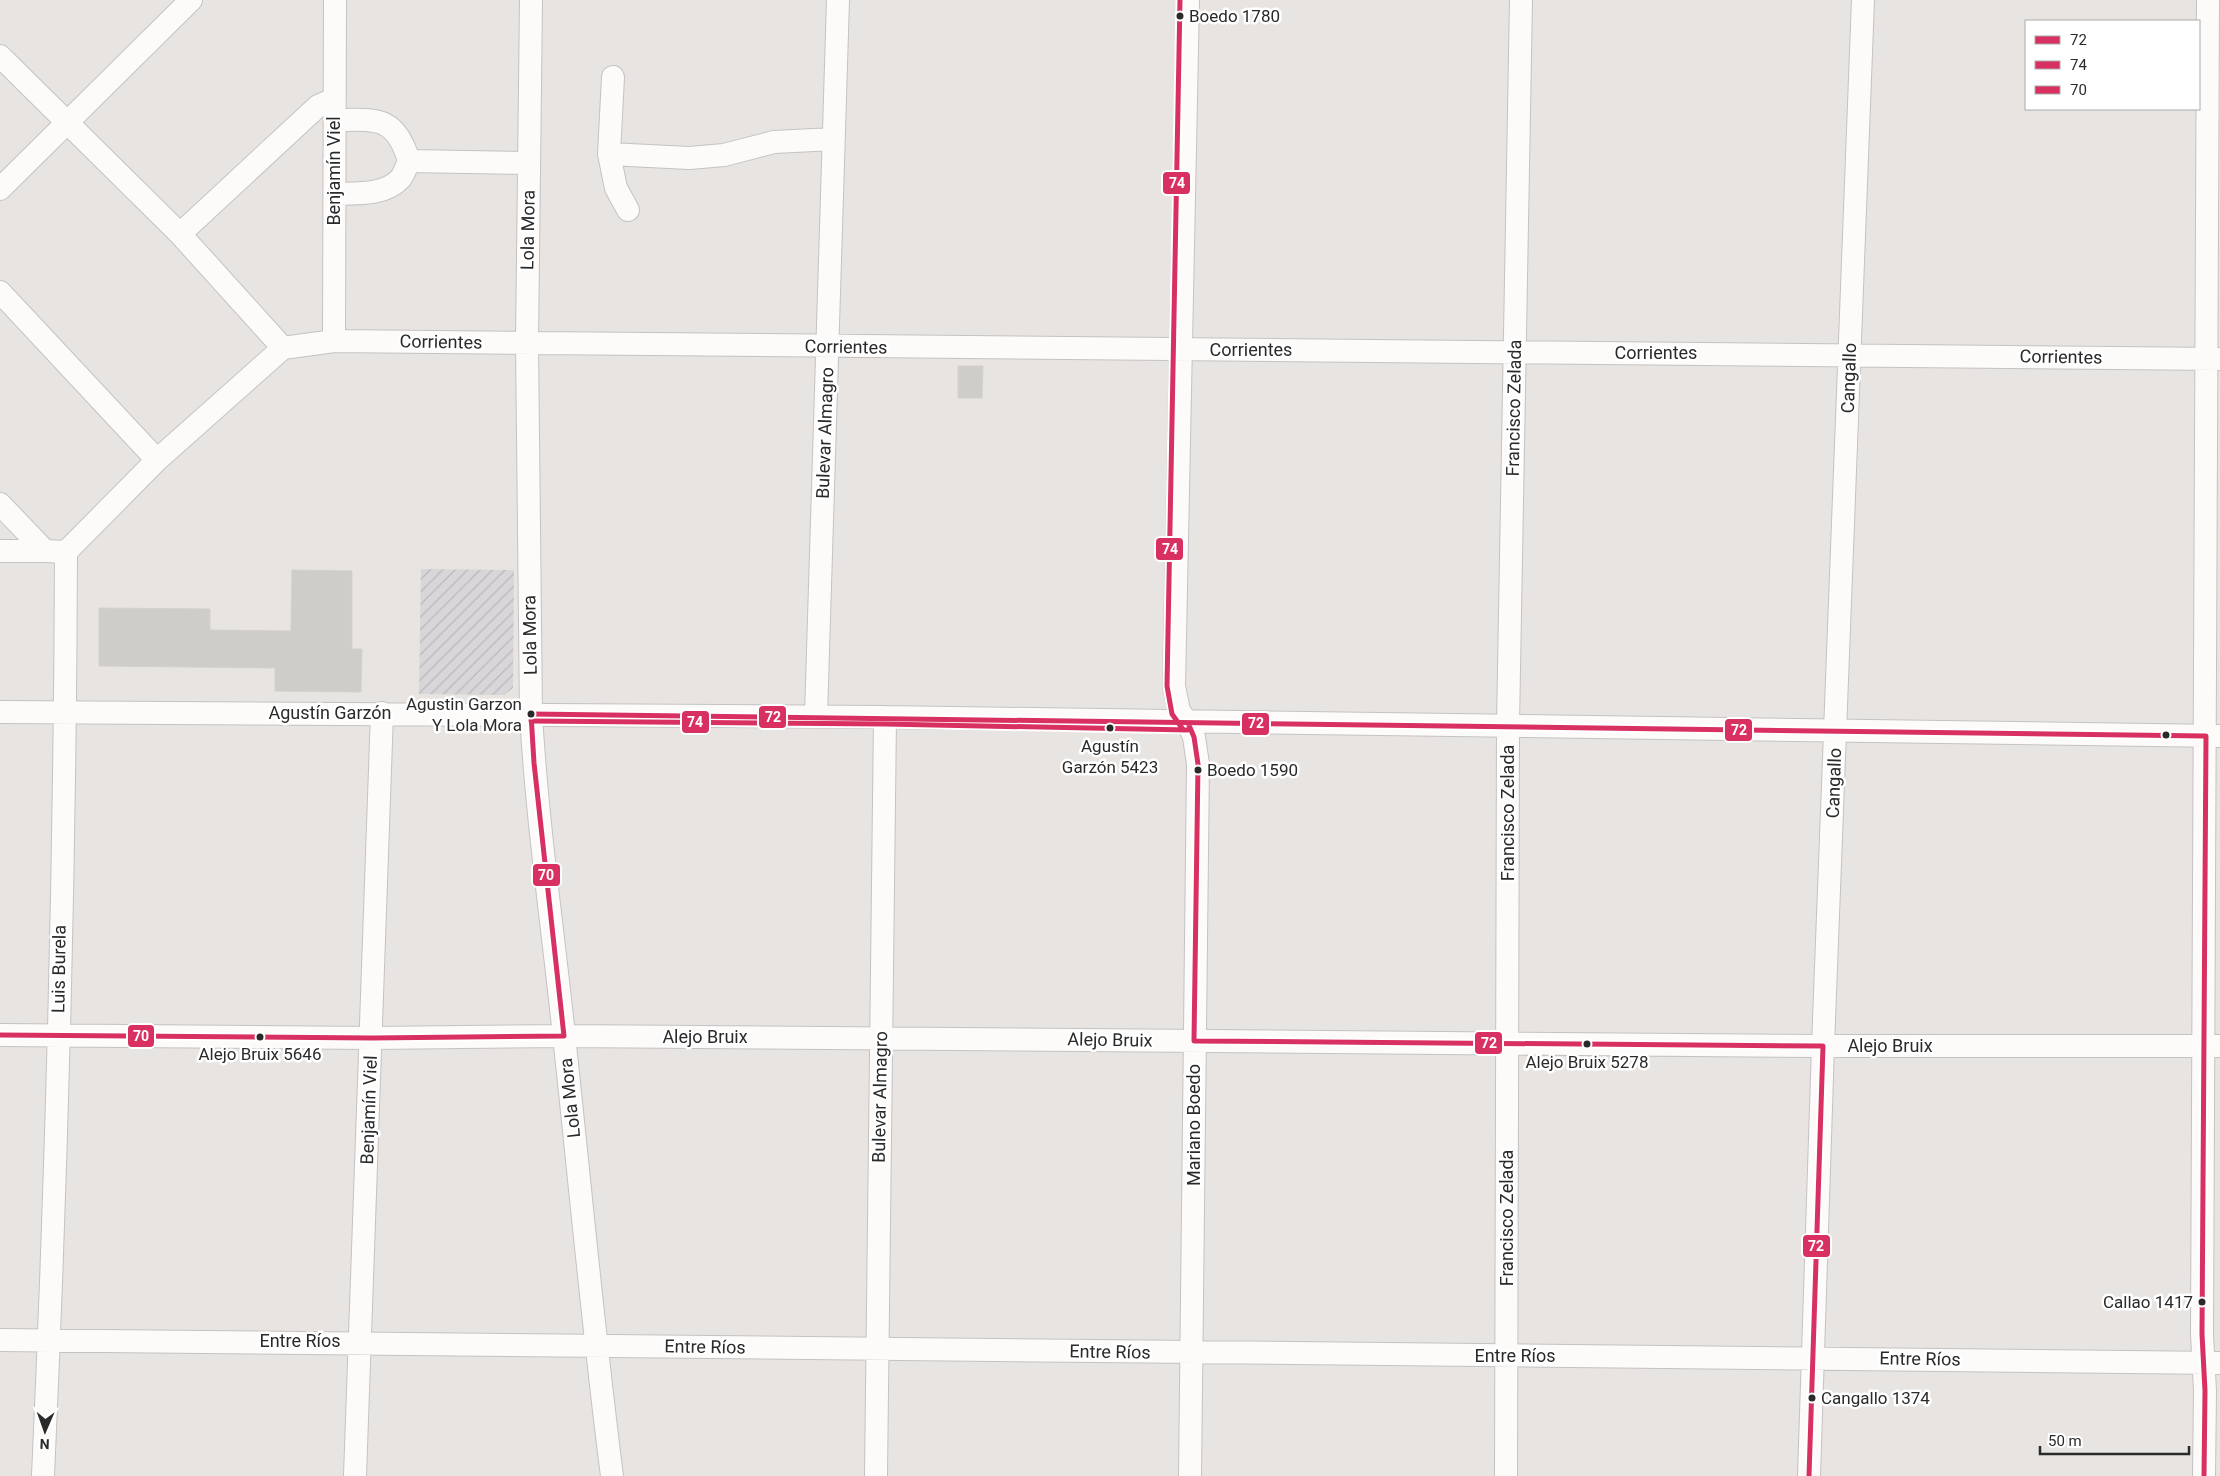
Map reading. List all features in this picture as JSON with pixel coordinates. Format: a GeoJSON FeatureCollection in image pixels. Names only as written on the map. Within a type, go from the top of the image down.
{"type":"FeatureCollection","features":[{"type":"Feature","properties":{"kind":"street"},"geometry":{"type":"LineString","coordinates":[[0,189],[191,0]]}},
{"type":"Feature","properties":{"kind":"street","name":"Benjamín Viel"},"geometry":{"type":"LineString","coordinates":[[334,341],[335,0]]}},
{"type":"Feature","properties":{"kind":"street","name":"Lola Mora"},"geometry":{"type":"LineString","coordinates":[[531,0],[527,343],[531,714],[534,763],[595,1346],[612,1476]]}},
{"type":"Feature","properties":{"kind":"street","name":"Bulevar Almagro"},"geometry":{"type":"LineString","coordinates":[[816,716],[838,0]]}},
{"type":"Feature","properties":{"kind":"street","name":"Mariano Boedo"},"geometry":{"type":"LineString","coordinates":[[1188,0],[1174,686],[1179,711],[1188,723],[1194,737],[1198,764],[1190,1476]]}},
{"type":"Feature","properties":{"kind":"street","name":"Francisco Zelada"},"geometry":{"type":"LineString","coordinates":[[1506,1476],[1508,725],[1521,0]]}},
{"type":"Feature","properties":{"kind":"street","name":"Cangallo"},"geometry":{"type":"LineString","coordinates":[[1809,1476],[1823,1046],[1863,0]]}},
{"type":"Feature","properties":{"kind":"street"},"geometry":{"type":"LineString","coordinates":[[2204,1476],[2205,1391],[2212,1363],[2214,359],[2208,0]]}},
{"type":"Feature","properties":{"kind":"street"},"geometry":{"type":"LineString","coordinates":[[0,56],[180,234],[283,348],[55,551],[0,551]]}},
{"type":"Feature","properties":{"kind":"street"},"geometry":{"type":"LineString","coordinates":[[613,77],[609,154],[616,188],[628,210]]}},
{"type":"Feature","properties":{"kind":"street"},"geometry":{"type":"LineString","coordinates":[[180,234],[318,106],[374,120],[392,128],[403,141],[409,161],[401,179],[388,188],[370,193],[335,194]]}},
{"type":"Feature","properties":{"kind":"street"},"geometry":{"type":"LineString","coordinates":[[609,154],[690,158],[724,155],[774,142],[834,139]]}},
{"type":"Feature","properties":{"kind":"street"},"geometry":{"type":"LineString","coordinates":[[409,161],[529,163]]}},
{"type":"Feature","properties":{"kind":"street"},"geometry":{"type":"LineString","coordinates":[[0,292],[157,460]]}},
{"type":"Feature","properties":{"kind":"street","name":"Corrientes"},"geometry":{"type":"LineString","coordinates":[[283,348],[334,341],[1182,350],[1850,354],[2214,359]]}},
{"type":"Feature","properties":{"kind":"street"},"geometry":{"type":"LineString","coordinates":[[0,504],[55,551]]}},
{"type":"Feature","properties":{"kind":"street","name":"Luis Burela"},"geometry":{"type":"LineString","coordinates":[[44,1476],[50,1340],[65,712],[55,551]]}},
{"type":"Feature","properties":{"kind":"street","name":"Agustín Garzón"},"geometry":{"type":"LineString","coordinates":[[0,712],[816,716],[1188,723],[1508,725],[1836,732],[2213,736]]}},
{"type":"Feature","properties":{"kind":"street","name":"Benjamín Viel"},"geometry":{"type":"LineString","coordinates":[[355,1476],[382,713]]}},
{"type":"Feature","properties":{"kind":"street","name":"Bulevar Almagro"},"geometry":{"type":"LineString","coordinates":[[876,1476],[885,717]]}},
{"type":"Feature","properties":{"kind":"street","name":"Alejo Bruix"},"geometry":{"type":"LineString","coordinates":[[0,1034],[372,1038],[564,1036],[881,1038],[1823,1046],[2212,1046]]}},
{"type":"Feature","properties":{"kind":"street","name":"Entre Ríos"},"geometry":{"type":"LineString","coordinates":[[0,1340],[361,1342],[1192,1353],[2212,1363]]}},
{"type":"Feature","properties":{"kind":"shaded area"},"geometry":{"type":"Polygon","coordinates":[[[421,569],[514,570],[513,688],[504,695],[419,694],[421,569]]]}},
{"type":"Feature","properties":{"kind":"building"},"geometry":{"type":"Polygon","coordinates":[[[958,366],[983,366],[982,398],[958,398],[958,366]]]}},
{"type":"Feature","properties":{"kind":"building"},"geometry":{"type":"Polygon","coordinates":[[[292,570],[352,571],[352,649],[362,649],[361,692],[275,691],[275,668],[99,666],[99,608],[210,609],[210,630],[291,631],[292,570]]]}},
{"type":"Feature","properties":{"kind":"transit line","name":"74"},"geometry":{"type":"LineString","coordinates":[[1180,0],[1167,686],[1172,714],[1182,728]]}},
{"type":"Feature","properties":{"kind":"transit line","name":"72"},"geometry":{"type":"LineString","coordinates":[[531,714],[2206,736],[2202,1334],[2205,1391],[2204,1476]]}},
{"type":"Feature","properties":{"kind":"transit line","name":"70"},"geometry":{"type":"LineString","coordinates":[[531,714],[534,763],[564,1036]]}},
{"type":"Feature","properties":{"kind":"transit line","name":"74"},"geometry":{"type":"LineString","coordinates":[[531,721],[885,724],[1188,730]]}},
{"type":"Feature","properties":{"kind":"transit line","name":"72"},"geometry":{"type":"LineString","coordinates":[[1188,723],[1194,737],[1198,764],[1194,1041],[1823,1046],[1809,1476]]}},
{"type":"Feature","properties":{"kind":"transit line","name":"70"},"geometry":{"type":"LineString","coordinates":[[0,1035],[372,1038],[564,1036]]}},
{"type":"Feature","properties":{"kind":"place","name":"Boedo 1780"},"geometry":{"type":"Point","coordinates":[1180,16]}},
{"type":"Feature","properties":{"kind":"place","name":"Agustin Garzon Y Lola Mora"},"geometry":{"type":"Point","coordinates":[531,714]}},
{"type":"Feature","properties":{"kind":"place","name":"Agustín Garzón 5423"},"geometry":{"type":"Point","coordinates":[1110,728]}},
{"type":"Feature","properties":{"kind":"place","name":"Boedo 1590"},"geometry":{"type":"Point","coordinates":[1198,770]}},
{"type":"Feature","properties":{"kind":"place","name":"Alejo Bruix 5646"},"geometry":{"type":"Point","coordinates":[260,1037]}},
{"type":"Feature","properties":{"kind":"place","name":"Alejo Bruix 5278"},"geometry":{"type":"Point","coordinates":[1587,1044]}},
{"type":"Feature","properties":{"kind":"place","name":"Callao 1417"},"geometry":{"type":"Point","coordinates":[2202,1302]}},
{"type":"Feature","properties":{"kind":"place","name":"Cangallo 1374"},"geometry":{"type":"Point","coordinates":[1812,1398]}}]}
